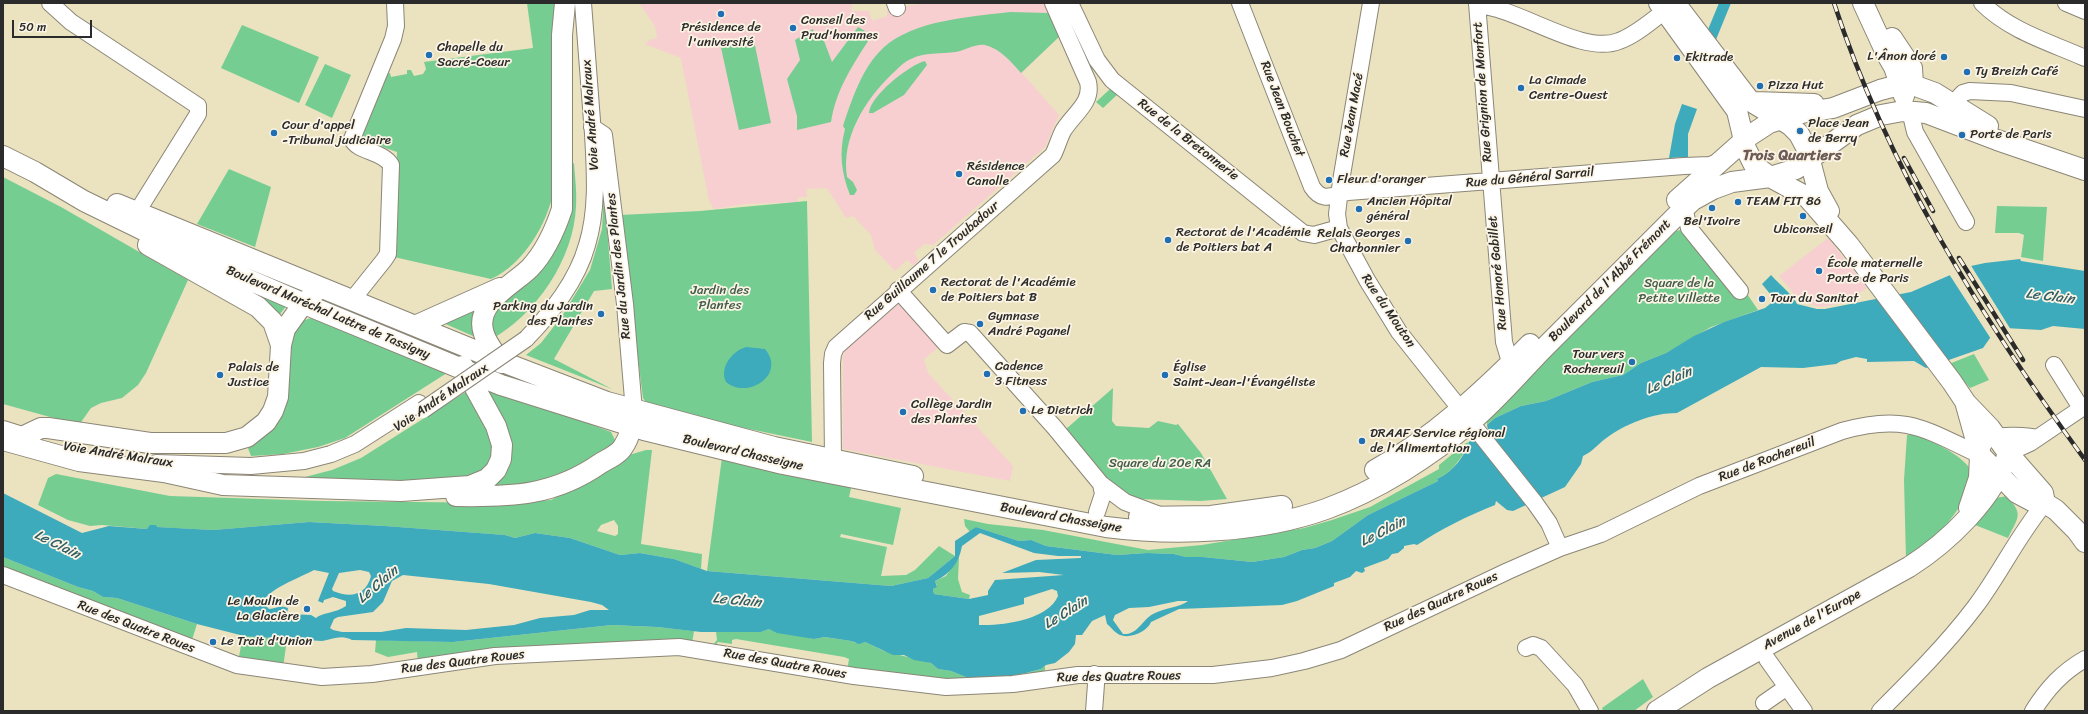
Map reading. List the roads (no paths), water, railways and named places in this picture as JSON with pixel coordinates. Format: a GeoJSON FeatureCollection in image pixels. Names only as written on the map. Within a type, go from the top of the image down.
{"type":"FeatureCollection","features":[{"type":"Feature","properties":{"kind":"main road"},"geometry":{"type":"LineString","coordinates":[[520,391],[485,336],[482,323],[489,305],[509,284],[529,268],[541,254],[556,227],[562,209],[562,35],[565,3]]}},
{"type":"Feature","properties":{"kind":"main road"},"geometry":{"type":"LineString","coordinates":[[1863,3],[1894,67],[1901,93],[1933,115],[1997,140],[2085,170]]}},
{"type":"Feature","properties":{"kind":"main road"},"geometry":{"type":"LineString","coordinates":[[1770,177],[1796,169],[1811,160],[1852,128],[1881,115],[1901,93],[1912,68],[1868,3]]}},
{"type":"Feature","properties":{"kind":"main road"},"geometry":{"type":"LineString","coordinates":[[1666,6],[1750,101],[1790,124],[1799,134],[1806,146],[1811,160],[1818,191],[1849,245]]}},
{"type":"Feature","properties":{"kind":"main road"},"geometry":{"type":"LineString","coordinates":[[1666,6],[1736,112],[1744,141],[1754,165],[1770,177],[1807,197],[1849,245],[1939,364],[1966,403],[2043,493],[2039,510]]}},
{"type":"Feature","properties":{"kind":"main road"},"geometry":{"type":"LineString","coordinates":[[1744,141],[1769,123],[1782,119],[1845,104],[1901,93],[1935,93],[1997,131],[2009,143]]}},
{"type":"Feature","properties":{"kind":"main road"},"geometry":{"type":"LineString","coordinates":[[1750,101],[1845,104]]}},
{"type":"Feature","properties":{"kind":"main road","name":"Boulevard de l'Abbé Frémont"},"geometry":{"type":"LineString","coordinates":[[1471,422],[1515,371],[1689,187],[1744,141]]}},
{"type":"Feature","properties":{"kind":"main road","name":"Boulevard Maréchal Lattre de Tassigny"},"geometry":{"type":"LineString","coordinates":[[3,156],[137,219],[210,275],[303,304],[520,391],[633,418]]}},
{"type":"Feature","properties":{"kind":"main road","name":"Boulevard Maréchal Lattre de Tassigny"},"geometry":{"type":"LineString","coordinates":[[35,172],[84,201],[220,246],[500,361],[607,402],[633,418]]}},
{"type":"Feature","properties":{"kind":"main road","name":"Boulevard de l'Abbé Frémont"},"geometry":{"type":"LineString","coordinates":[[1515,371],[1684,208],[1704,193],[1727,183],[1770,177]]}},
{"type":"Feature","properties":{"kind":"main road"},"geometry":{"type":"LineString","coordinates":[[3,431],[22,437],[41,428],[48,428],[102,452],[158,443],[226,443],[247,437],[266,422],[273,411],[279,386],[281,345],[277,330],[266,313],[210,275],[149,246],[84,201]]}},
{"type":"Feature","properties":{"kind":"main road"},"geometry":{"type":"LineString","coordinates":[[210,275],[220,246]]}},
{"type":"Feature","properties":{"kind":"main road"},"geometry":{"type":"LineString","coordinates":[[210,275],[252,259]]}},
{"type":"Feature","properties":{"kind":"main road"},"geometry":{"type":"LineString","coordinates":[[415,326],[509,284]]}},
{"type":"Feature","properties":{"kind":"main road"},"geometry":{"type":"LineString","coordinates":[[281,345],[290,321],[303,304],[311,296],[326,290]]}},
{"type":"Feature","properties":{"kind":"main road"},"geometry":{"type":"LineString","coordinates":[[401,491],[470,486],[487,479],[499,466],[502,452],[500,436],[449,339]]}},
{"type":"Feature","properties":{"kind":"main road"},"geometry":{"type":"LineString","coordinates":[[1966,403],[1980,455],[1999,476],[2020,495],[2032,500],[2039,510],[2066,520],[2085,542]]}},
{"type":"Feature","properties":{"kind":"main road"},"geometry":{"type":"LineString","coordinates":[[164,472],[223,485],[401,491],[441,495],[519,495],[547,490],[578,479],[622,449],[633,418]]}},
{"type":"Feature","properties":{"kind":"main road","name":"Boulevard Chasseigne"},"geometry":{"type":"LineString","coordinates":[[633,418],[832,467],[918,490],[1106,527],[1135,531],[1178,533],[1212,531],[1297,517],[1336,505],[1375,486],[1411,465],[1471,422]]}},
{"type":"Feature","properties":{"kind":"main road","name":"Boulevard Chasseigne"},"geometry":{"type":"LineString","coordinates":[[832,467],[1097,512],[1140,517],[1169,518],[1239,513],[1292,504],[1322,496],[1355,481],[1396,458],[1433,432],[1471,422]]}},
{"type":"Feature","properties":{"kind":"main road","name":"Voie André Malraux"},"geometry":{"type":"LineString","coordinates":[[3,440],[27,448],[102,452],[164,472]]}},
{"type":"Feature","properties":{"kind":"main road","name":"Avenue de l'Europe"},"geometry":{"type":"LineString","coordinates":[[1656,711],[1708,678],[1908,568],[1930,553],[1962,522],[1999,476],[2002,446]]}},
{"type":"Feature","properties":{"kind":"main road","name":"Avenue de l'Europe"},"geometry":{"type":"LineString","coordinates":[[1962,522],[1979,478],[1980,455]]}},
{"type":"Feature","properties":{"kind":"street"},"geometry":{"type":"LineString","coordinates":[[50,3],[71,22],[198,106],[198,114],[137,219]]}},
{"type":"Feature","properties":{"kind":"street"},"geometry":{"type":"LineString","coordinates":[[352,300],[388,254],[391,164],[382,156],[354,143],[352,139],[393,39],[396,26],[395,3]]}},
{"type":"Feature","properties":{"kind":"street","name":"Voie André Malraux"},"geometry":{"type":"LineString","coordinates":[[523,336],[558,288],[573,260],[580,240],[587,206],[587,175],[574,3]]}},
{"type":"Feature","properties":{"kind":"street","name":"Voie André Malraux"},"geometry":{"type":"LineString","coordinates":[[164,472],[253,474],[306,469],[334,462],[358,452],[541,323],[565,292],[579,268],[588,244],[596,183],[583,3]]}},
{"type":"Feature","properties":{"kind":"street","name":"Rue Guillaume 7 le Troubadour"},"geometry":{"type":"LineString","coordinates":[[832,467],[833,354],[842,340],[1053,155],[1063,131],[1087,100],[1089,91],[1088,82],[1052,3]]}},
{"type":"Feature","properties":{"kind":"street","name":"Rue de la Bretonnerie"},"geometry":{"type":"LineString","coordinates":[[1070,3],[1097,60],[1112,80],[1303,233],[1311,236],[1339,228]]}},
{"type":"Feature","properties":{"kind":"street","name":"Rue Jean Bouchet"},"geometry":{"type":"LineString","coordinates":[[1240,3],[1312,187],[1320,195],[1330,197],[1339,195]]}},
{"type":"Feature","properties":{"kind":"street","name":"Rue Jean Macé"},"geometry":{"type":"LineString","coordinates":[[1339,228],[1337,214],[1339,195],[1371,3]]}},
{"type":"Feature","properties":{"kind":"street"},"geometry":{"type":"LineString","coordinates":[[1982,3],[2004,21],[2020,30],[2085,58]]}},
{"type":"Feature","properties":{"kind":"street"},"geometry":{"type":"LineString","coordinates":[[2066,3],[2085,11]]}},
{"type":"Feature","properties":{"kind":"street"},"geometry":{"type":"LineString","coordinates":[[1477,4],[1518,15],[1587,43],[1596,45],[1609,44],[1625,39],[1666,6]]}},
{"type":"Feature","properties":{"kind":"street","name":"Rue Grignion de Monfort"},"geometry":{"type":"LineString","coordinates":[[1477,4],[1491,182]]}},
{"type":"Feature","properties":{"kind":"street"},"geometry":{"type":"LineString","coordinates":[[1933,115],[1944,113],[1963,93],[1976,92],[2021,95],[2085,110]]}},
{"type":"Feature","properties":{"kind":"street"},"geometry":{"type":"LineString","coordinates":[[1901,93],[1915,132],[1966,222]]}},
{"type":"Feature","properties":{"kind":"street","name":"Rue du Jardin des Plantes"},"geometry":{"type":"LineString","coordinates":[[592,127],[604,135],[624,297],[633,418]]}},
{"type":"Feature","properties":{"kind":"street","name":"Rue du Général Sarrail"},"geometry":{"type":"LineString","coordinates":[[1339,195],[1348,192],[1710,165],[1721,161]]}},
{"type":"Feature","properties":{"kind":"street","name":"Rue Honoré Gabillet"},"geometry":{"type":"LineString","coordinates":[[1491,182],[1504,342],[1515,371]]}},
{"type":"Feature","properties":{"kind":"street"},"geometry":{"type":"LineString","coordinates":[[1684,208],[1689,228],[1740,291]]}},
{"type":"Feature","properties":{"kind":"street","name":"Rue du Mouton"},"geometry":{"type":"LineString","coordinates":[[1339,228],[1366,280],[1399,332],[1535,503],[1549,523],[1560,548]]}},
{"type":"Feature","properties":{"kind":"street"},"geometry":{"type":"LineString","coordinates":[[898,290],[945,344],[948,345],[962,333],[968,332],[1020,389],[1101,484],[1125,502],[1169,518]]}},
{"type":"Feature","properties":{"kind":"street"},"geometry":{"type":"LineString","coordinates":[[1980,455],[1982,446],[1985,442],[2002,446],[2037,438],[2083,407],[2054,364]]}},
{"type":"Feature","properties":{"kind":"street","name":"Voie André Malraux"},"geometry":{"type":"LineString","coordinates":[[102,452],[163,464],[251,466],[304,461],[330,454],[355,444],[421,407]]}},
{"type":"Feature","properties":{"kind":"street","name":"Rue de Rochereuil"},"geometry":{"type":"LineString","coordinates":[[1560,548],[1601,534],[1699,486],[1842,431],[1860,426],[1892,423],[1914,425],[1944,437],[1980,455]]}},
{"type":"Feature","properties":{"kind":"street"},"geometry":{"type":"LineString","coordinates":[[1097,512],[1103,494],[1101,484]]}},
{"type":"Feature","properties":{"kind":"street"},"geometry":{"type":"LineString","coordinates":[[1880,711],[1945,643],[1976,606],[2039,510]]}},
{"type":"Feature","properties":{"kind":"street","name":"Rue des Quatre Roues"},"geometry":{"type":"LineString","coordinates":[[3,575],[237,665],[322,677],[372,674],[495,656],[679,646],[854,676],[946,687],[1013,684],[1094,674],[1213,675],[1246,672],[1304,661],[1341,650],[1462,591],[1560,548]]}},
{"type":"Feature","properties":{"kind":"street"},"geometry":{"type":"LineString","coordinates":[[1526,648],[1533,645],[1541,648],[1575,685],[1590,711]]}},
{"type":"Feature","properties":{"kind":"street"},"geometry":{"type":"LineString","coordinates":[[1767,659],[1804,711]]}},
{"type":"Feature","properties":{"kind":"street"},"geometry":{"type":"LineString","coordinates":[[2033,711],[2053,683],[2085,659]]}},
{"type":"Feature","properties":{"kind":"street"},"geometry":{"type":"LineString","coordinates":[[1094,674],[1094,710]]}},
{"type":"Feature","properties":{"kind":"street"},"geometry":{"type":"LineString","coordinates":[[1764,703],[1787,687]]}},
{"type":"Feature","properties":{"kind":"water"},"geometry":{"type":"Polygon","coordinates":[[[1719,3],[1731,3],[1715,42],[1707,32],[1719,3]]]}},
{"type":"Feature","properties":{"kind":"water"},"geometry":{"type":"Polygon","coordinates":[[[1682,104],[1697,109],[1688,134],[1688,157],[1669,158],[1675,124],[1682,104]]]}},
{"type":"Feature","properties":{"kind":"water","name":"Le Clain"},"geometry":{"type":"Polygon","coordinates":[[[2020,259],[2021,261],[2085,271],[2085,329],[2053,326],[2041,330],[2005,328],[1990,338],[1983,348],[1926,368],[1914,361],[1867,362],[1867,359],[1856,357],[1836,364],[1803,368],[1761,367],[1677,413],[1649,417],[1621,429],[1602,441],[1583,456],[1581,464],[1565,487],[1513,511],[1507,510],[1496,501],[1495,505],[1454,523],[1417,545],[1414,544],[1404,546],[1404,548],[1398,553],[1392,554],[1388,559],[1364,568],[1365,571],[1362,573],[1356,571],[1350,577],[1334,583],[1334,586],[1297,601],[1282,605],[1179,609],[1151,622],[1142,632],[1128,636],[1120,635],[1107,624],[1105,615],[1092,621],[1082,635],[1076,635],[1075,644],[1069,652],[1055,663],[1046,665],[1041,669],[1007,678],[966,677],[951,671],[938,669],[931,663],[914,660],[904,655],[893,655],[865,642],[859,644],[851,641],[825,637],[814,639],[777,633],[769,629],[761,632],[701,632],[657,627],[612,625],[453,642],[352,640],[344,637],[322,641],[244,636],[197,624],[117,598],[103,597],[93,591],[78,587],[3,557],[3,493],[82,533],[109,526],[147,529],[150,525],[156,525],[157,527],[213,530],[309,522],[505,535],[515,538],[535,533],[570,538],[620,555],[640,553],[674,559],[707,571],[891,586],[928,578],[955,556],[955,541],[976,527],[1019,541],[1031,540],[1046,546],[1117,555],[1147,553],[1174,554],[1186,557],[1203,557],[1252,562],[1284,557],[1302,550],[1315,548],[1332,541],[1368,515],[1438,481],[1437,479],[1453,468],[1462,458],[1470,440],[1476,440],[1488,430],[1487,425],[1495,418],[1521,406],[1546,401],[1592,382],[1623,375],[1641,363],[1666,353],[1694,336],[1724,322],[1765,308],[1775,300],[1762,284],[1771,275],[1789,293],[1797,304],[1817,309],[1825,309],[1911,292],[1971,266],[2020,259]],[[980,533],[962,546],[959,558],[953,567],[945,575],[935,581],[937,587],[933,589],[934,594],[969,599],[988,595],[988,591],[995,580],[1064,575],[1039,572],[1002,573],[1036,560],[1081,558],[1081,556],[1058,556],[1034,553],[980,533]],[[314,570],[285,584],[265,598],[263,603],[269,609],[285,607],[288,608],[287,614],[311,615],[316,618],[346,606],[346,601],[333,597],[324,600],[323,603],[318,601],[329,573],[314,570]],[[360,570],[339,573],[332,589],[333,591],[339,593],[351,595],[356,594],[365,588],[369,583],[371,576],[369,572],[360,570]],[[403,575],[392,581],[383,602],[373,612],[338,617],[334,619],[330,628],[342,632],[381,632],[406,628],[466,630],[514,625],[540,618],[574,615],[590,610],[609,610],[602,605],[591,602],[489,584],[403,575]],[[1052,589],[1024,598],[1024,604],[979,616],[979,625],[1011,623],[1035,616],[1045,611],[1053,604],[1058,596],[1057,591],[1052,589]],[[1178,601],[1149,607],[1129,608],[1115,615],[1113,620],[1123,634],[1128,634],[1136,630],[1153,614],[1181,605],[1188,601],[1178,601]]]}},
{"type":"Feature","properties":{"kind":"water"},"geometry":{"type":"Polygon","coordinates":[[[746,347],[765,349],[771,359],[771,368],[768,376],[762,382],[744,388],[735,387],[726,382],[724,371],[732,356],[736,352],[746,347]]]}},
{"type":"Feature","properties":{"kind":"railway"},"geometry":{"type":"LineString","coordinates":[[1834,3],[1856,65],[1910,184],[1975,298],[2010,353],[2085,460]]}},
{"type":"Feature","properties":{"kind":"railway"},"geometry":{"type":"LineString","coordinates":[[1904,158],[1933,211]]}},
{"type":"Feature","properties":{"kind":"railway"},"geometry":{"type":"LineString","coordinates":[[1959,258],[2023,360]]}},
{"type":"Feature","properties":{"kind":"place","name":"Présidence de l'université"},"geometry":{"type":"Point","coordinates":[721,14]}},
{"type":"Feature","properties":{"kind":"place","name":"Conseil des Prud'hommes"},"geometry":{"type":"Point","coordinates":[793,28]}},
{"type":"Feature","properties":{"kind":"place","name":"Chapelle du Sacré-Coeur"},"geometry":{"type":"Point","coordinates":[429,55]}},
{"type":"Feature","properties":{"kind":"place","name":"L'Ânon doré"},"geometry":{"type":"Point","coordinates":[1944,57]}},
{"type":"Feature","properties":{"kind":"place","name":"Ekitrade"},"geometry":{"type":"Point","coordinates":[1677,58]}},
{"type":"Feature","properties":{"kind":"place","name":"Ty Breizh Café"},"geometry":{"type":"Point","coordinates":[1967,72]}},
{"type":"Feature","properties":{"kind":"place","name":"Pizza Hut"},"geometry":{"type":"Point","coordinates":[1760,86]}},
{"type":"Feature","properties":{"kind":"place","name":"La Cimade Centre-Ouest"},"geometry":{"type":"Point","coordinates":[1521,88]}},
{"type":"Feature","properties":{"kind":"place","name":"Place Jean de Berry"},"geometry":{"type":"Point","coordinates":[1800,131]}},
{"type":"Feature","properties":{"kind":"place","name":"Cour d'appel -Tribunal judiciaire"},"geometry":{"type":"Point","coordinates":[274,133]}},
{"type":"Feature","properties":{"kind":"place","name":"Porte de Paris"},"geometry":{"type":"Point","coordinates":[1962,135]}},
{"type":"Feature","properties":{"kind":"place","name":"Résidence Canolle"},"geometry":{"type":"Point","coordinates":[959,174]}},
{"type":"Feature","properties":{"kind":"place","name":"Fleur d'oranger"},"geometry":{"type":"Point","coordinates":[1329,180]}},
{"type":"Feature","properties":{"kind":"place","name":"TEAM FIT 86"},"geometry":{"type":"Point","coordinates":[1738,202]}},
{"type":"Feature","properties":{"kind":"place","name":"Bel'Ivoire"},"geometry":{"type":"Point","coordinates":[1712,208]}},
{"type":"Feature","properties":{"kind":"place","name":"Ancien Hôpital général"},"geometry":{"type":"Point","coordinates":[1359,209]}},
{"type":"Feature","properties":{"kind":"place","name":"Ubiconseil"},"geometry":{"type":"Point","coordinates":[1803,216]}},
{"type":"Feature","properties":{"kind":"place","name":"Rectorat de l'Académie de Poitiers bat A"},"geometry":{"type":"Point","coordinates":[1168,240]}},
{"type":"Feature","properties":{"kind":"place","name":"Relais Georges Charbonnier"},"geometry":{"type":"Point","coordinates":[1408,241]}},
{"type":"Feature","properties":{"kind":"place","name":"École maternelle Porte de Paris"},"geometry":{"type":"Point","coordinates":[1819,271]}},
{"type":"Feature","properties":{"kind":"place","name":"Rectorat de l'Académie de Poitiers bat B"},"geometry":{"type":"Point","coordinates":[933,290]}},
{"type":"Feature","properties":{"kind":"place","name":"Tour du Sanitat"},"geometry":{"type":"Point","coordinates":[1762,299]}},
{"type":"Feature","properties":{"kind":"place","name":"Parking du Jardin des Plantes"},"geometry":{"type":"Point","coordinates":[601,314]}},
{"type":"Feature","properties":{"kind":"place","name":"Gymnase André Paganel"},"geometry":{"type":"Point","coordinates":[980,324]}},
{"type":"Feature","properties":{"kind":"place","name":"Tour vers Rochereuil"},"geometry":{"type":"Point","coordinates":[1632,362]}},
{"type":"Feature","properties":{"kind":"place","name":"Cadence 3 Fitness"},"geometry":{"type":"Point","coordinates":[987,374]}},
{"type":"Feature","properties":{"kind":"place","name":"Palais de Justice"},"geometry":{"type":"Point","coordinates":[220,375]}},
{"type":"Feature","properties":{"kind":"place","name":"Église Saint-Jean-l'Évangéliste"},"geometry":{"type":"Point","coordinates":[1165,375]}},
{"type":"Feature","properties":{"kind":"place","name":"Le Dietrich"},"geometry":{"type":"Point","coordinates":[1023,411]}},
{"type":"Feature","properties":{"kind":"place","name":"Collège Jardin des Plantes"},"geometry":{"type":"Point","coordinates":[903,412]}},
{"type":"Feature","properties":{"kind":"place","name":"DRAAF Service régional de l'Alimentation"},"geometry":{"type":"Point","coordinates":[1362,441]}},
{"type":"Feature","properties":{"kind":"place","name":"Le Moulin de La Glacière"},"geometry":{"type":"Point","coordinates":[307,609]}},
{"type":"Feature","properties":{"kind":"place","name":"Le Trait d'Union"},"geometry":{"type":"Point","coordinates":[213,642]}},
{"type":"Feature","properties":{"kind":"district","name":"Trois Quartiers"},"geometry":{"type":"Point","coordinates":[1792,156]}},
{"type":"Feature","properties":{"kind":"park label","name":"Square de la Petite Villette"},"geometry":{"type":"Point","coordinates":[1679,292]}},
{"type":"Feature","properties":{"kind":"park label","name":"Jardin des Plantes"},"geometry":{"type":"Point","coordinates":[720,298]}},
{"type":"Feature","properties":{"kind":"park label","name":"Square du 20e RA"},"geometry":{"type":"Point","coordinates":[1160,464]}}]}
